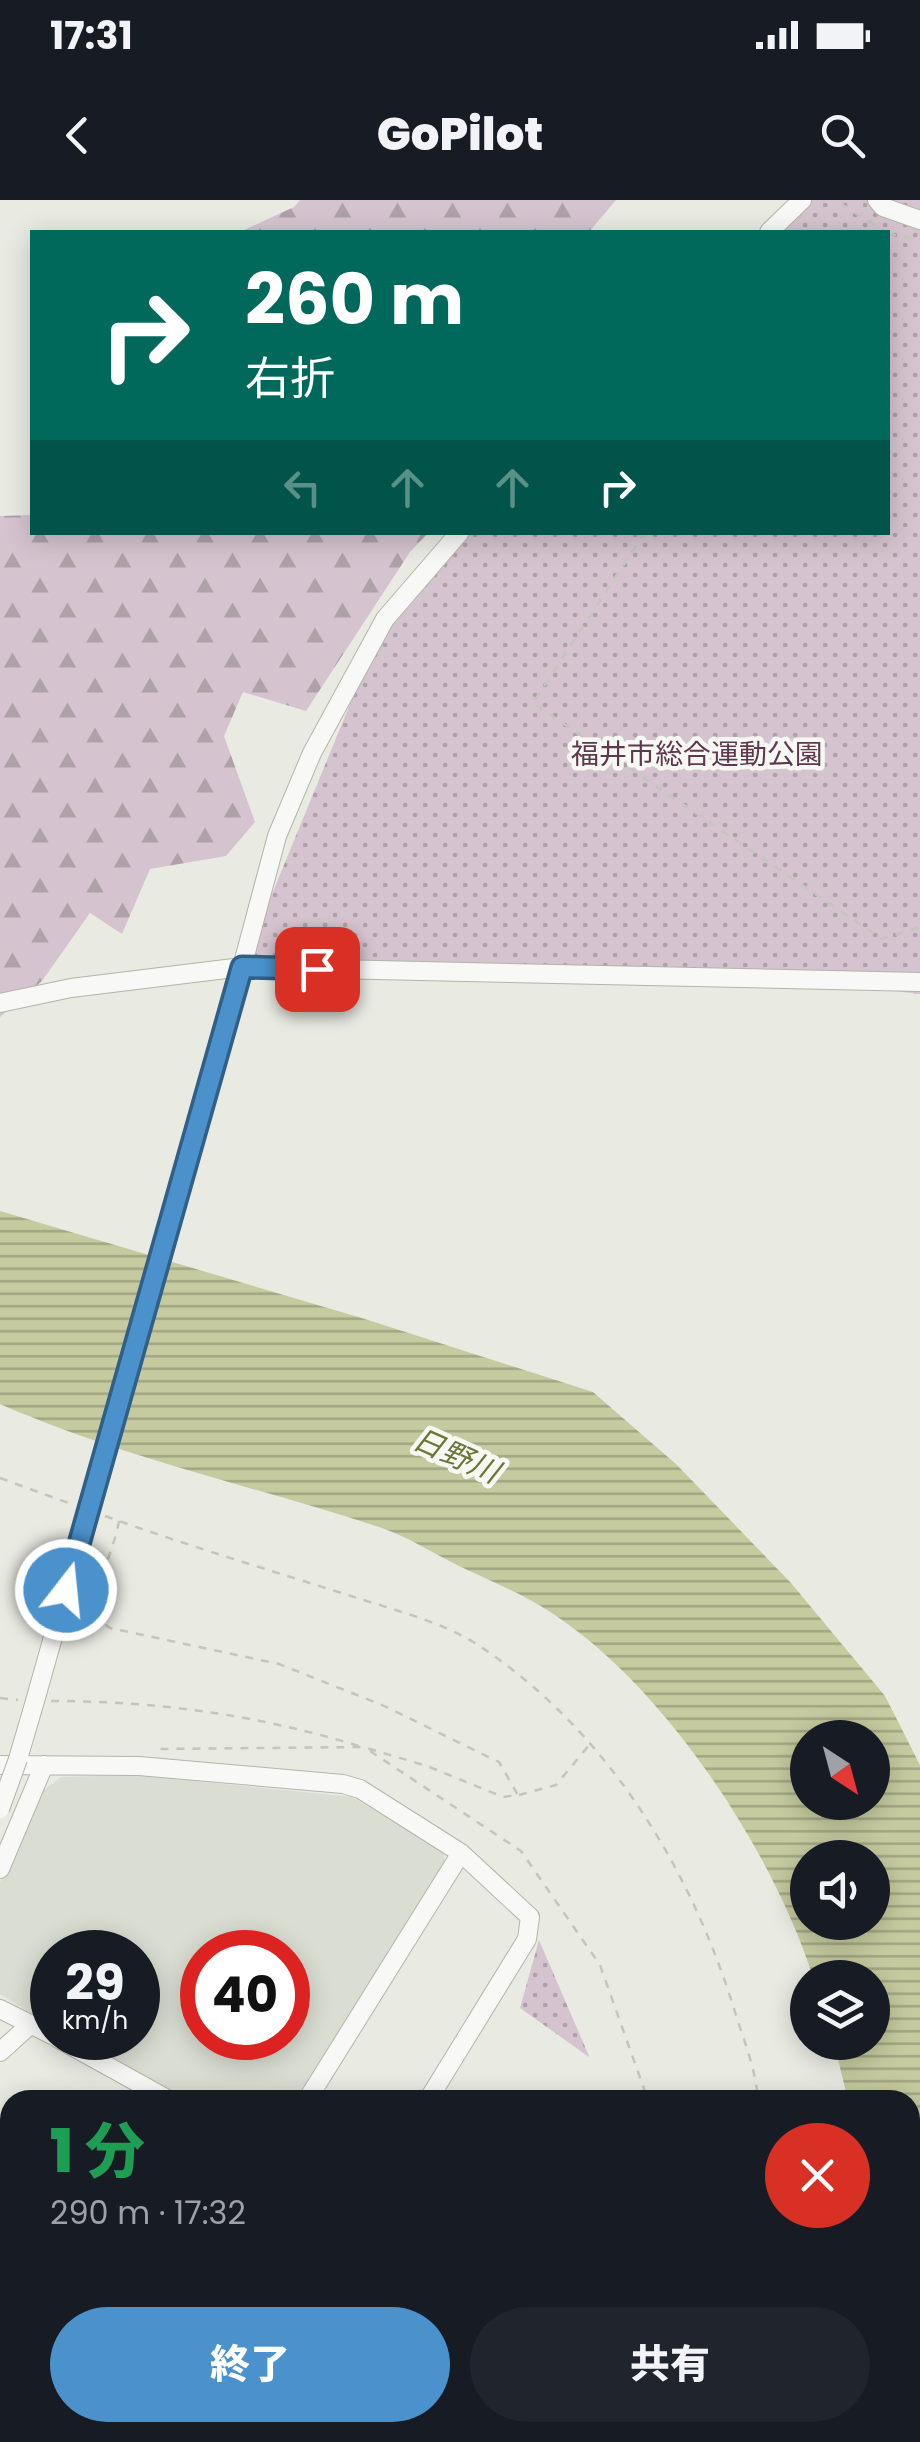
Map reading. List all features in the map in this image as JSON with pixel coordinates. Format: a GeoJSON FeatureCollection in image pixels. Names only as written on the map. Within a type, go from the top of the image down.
{"type":"FeatureCollection","features":[{"type":"Feature","properties":{"kind":"street"},"geometry":{"type":"LineString","coordinates":[[770,230],[802,200]]}},
{"type":"Feature","properties":{"kind":"street"},"geometry":{"type":"LineString","coordinates":[[876,200],[883,207],[920,220]]}},
{"type":"Feature","properties":{"kind":"street"},"geometry":{"type":"LineString","coordinates":[[0,1808],[35,1700],[277,836],[312,754],[385,620],[457,535]]}},
{"type":"Feature","properties":{"kind":"street"},"geometry":{"type":"LineString","coordinates":[[0,1003],[71,988],[242,967],[920,982]]}},
{"type":"Feature","properties":{"kind":"street"},"geometry":{"type":"LineString","coordinates":[[0,1869],[44,1764]]}},
{"type":"Feature","properties":{"kind":"street"},"geometry":{"type":"LineString","coordinates":[[0,1766],[139,1766],[360,1788],[461,1852],[530,1917],[528,1939],[434,2090]]}},
{"type":"Feature","properties":{"kind":"street"},"geometry":{"type":"LineString","coordinates":[[313,2090],[461,1852]]}},
{"type":"Feature","properties":{"kind":"street"},"geometry":{"type":"LineString","coordinates":[[0,2009],[30,2024],[0,2052]]}},
{"type":"Feature","properties":{"kind":"street"},"geometry":{"type":"LineString","coordinates":[[98,2060],[151,2090]]}},
{"type":"Feature","properties":{"kind":"path"},"geometry":{"type":"LineString","coordinates":[[840,204],[882,230]]}},
{"type":"Feature","properties":{"kind":"path"},"geometry":{"type":"LineString","coordinates":[[890,234],[920,239]]}},
{"type":"Feature","properties":{"kind":"path"},"geometry":{"type":"LineString","coordinates":[[643,535],[533,703],[882,939],[920,927]]}},
{"type":"Feature","properties":{"kind":"path"},"geometry":{"type":"LineString","coordinates":[[0,1479],[85,1509]]}},
{"type":"Feature","properties":{"kind":"path"},"geometry":{"type":"LineString","coordinates":[[102,1515],[421,1619],[477,1644],[542,1696],[590,1744],[655,1830],[699,1917],[729,1992],[755,2090]]}},
{"type":"Feature","properties":{"kind":"path"},"geometry":{"type":"LineString","coordinates":[[118,1521],[114,1553],[94,1604],[96,1618],[110,1628],[280,1664],[382,1705],[498,1762],[518,1795]]}},
{"type":"Feature","properties":{"kind":"path"},"geometry":{"type":"LineString","coordinates":[[139,1766],[146,1750],[172,1747],[363,1747],[427,1766],[503,1797],[556,1785],[590,1744]]}},
{"type":"Feature","properties":{"kind":"shaded area"},"geometry":{"type":"Polygon","coordinates":[[[135,1775],[352,1797],[444,1852],[445,1868],[306,2090],[161,2090],[110,2060],[160,2060],[160,1930],[30,1930],[30,2012],[0,1994],[0,1882],[44,1790],[61,1777],[135,1775]]]}},
{"type":"Feature","properties":{"kind":"green space"},"geometry":{"type":"Polygon","coordinates":[[[300,200],[616,200],[591,230],[244,230],[294,207],[300,200]]]}},
{"type":"Feature","properties":{"kind":"green space","name":"福井市総合運動公園"},"geometry":{"type":"Polygon","coordinates":[[[802,200],[920,200],[920,994],[773,977],[242,967],[385,619],[467,535],[890,535],[890,230],[771,230],[802,200]]]}},
{"type":"Feature","properties":{"kind":"green space"},"geometry":{"type":"Polygon","coordinates":[[[30,515],[30,535],[426,535],[410,552],[306,711],[243,692],[224,736],[255,822],[226,856],[150,869],[122,934],[90,913],[42,981],[0,1017],[0,516],[30,515]]]}},
{"type":"Feature","properties":{"kind":"green space"},"geometry":{"type":"Polygon","coordinates":[[[539,1940],[589,2056],[589,2057],[520,2008],[539,1940]]]}},
{"type":"Feature","properties":{"kind":"water","name":"日野川"},"geometry":{"type":"Polygon","coordinates":[[[0,1211],[365,1319],[593,1392],[677,1465],[791,1583],[885,1696],[920,1765],[920,2090],[846,2090],[838,2060],[890,2060],[890,1960],[807,1960],[799,1940],[890,1940],[890,1840],[790,1840],[790,1918],[740,1821],[667,1719],[583,1636],[539,1605],[382,1528],[94,1440],[0,1404],[0,1211]]]}},
{"type":"Feature","properties":{"kind":"route"},"geometry":{"type":"LineString","coordinates":[[66,1590],[242,967],[317,969]]}}]}
